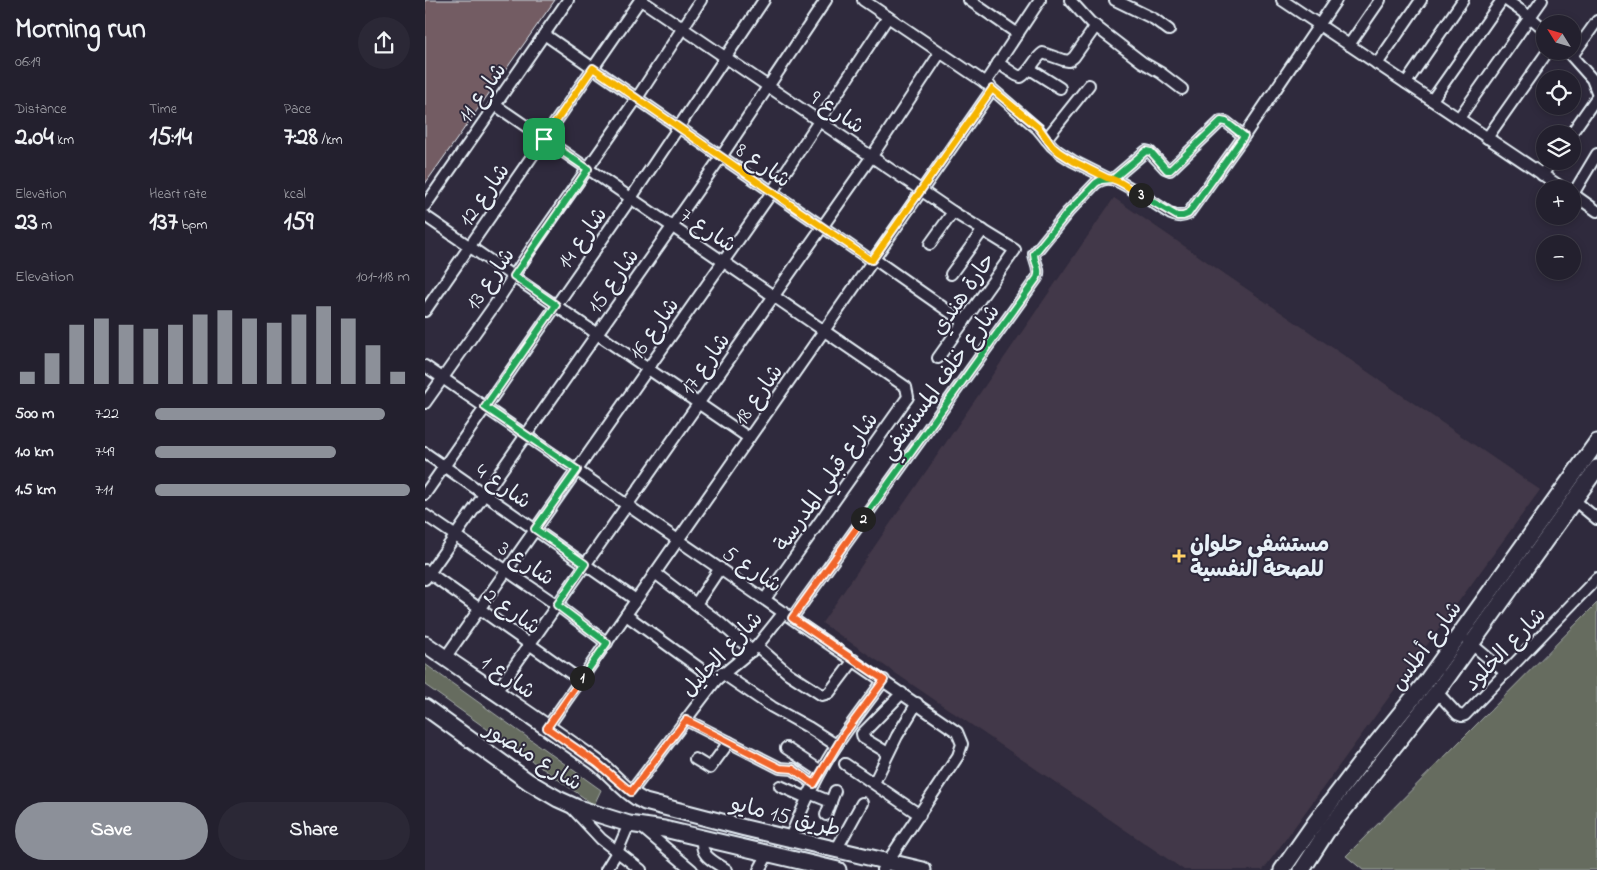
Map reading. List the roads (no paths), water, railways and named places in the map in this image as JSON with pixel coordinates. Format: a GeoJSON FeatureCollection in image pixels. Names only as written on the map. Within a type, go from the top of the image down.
{"type":"FeatureCollection","features":[{"type":"Feature","properties":{"kind":"street","name":"شارع 11"},"geometry":{"type":"LineString","coordinates":[[425,206],[568,0]]}},
{"type":"Feature","properties":{"kind":"street","name":"شارع 9"},"geometry":{"type":"LineString","coordinates":[[640,0],[953,212],[1015,250]]}},
{"type":"Feature","properties":{"kind":"street","name":"شارع 12"},"geometry":{"type":"LineString","coordinates":[[425,310],[640,0]]}},
{"type":"Feature","properties":{"kind":"street","name":"شارع 13"},"geometry":{"type":"LineString","coordinates":[[425,403],[637,98],[701,0]]}},
{"type":"Feature","properties":{"kind":"street","name":"شارع 14"},"geometry":{"type":"LineString","coordinates":[[425,494],[631,198],[764,0]]}},
{"type":"Feature","properties":{"kind":"street","name":"شارع 15"},"geometry":{"type":"LineString","coordinates":[[426,574],[485,494],[721,157],[826,0]]}},
{"type":"Feature","properties":{"kind":"street"},"geometry":{"type":"LineString","coordinates":[[863,0],[988,86],[1039,128],[1052,146],[1073,161],[1177,216],[1188,214],[1193,209],[1336,0]]}},
{"type":"Feature","properties":{"kind":"street","name":"شارع 18"},"geometry":{"type":"LineString","coordinates":[[547,728],[922,190],[988,86],[999,63],[1040,0]]}},
{"type":"Feature","properties":{"kind":"street"},"geometry":{"type":"LineString","coordinates":[[1070,0],[1096,26],[1142,62],[1182,89]]}},
{"type":"Feature","properties":{"kind":"street"},"geometry":{"type":"LineString","coordinates":[[1115,0],[1154,19],[1169,30]]}},
{"type":"Feature","properties":{"kind":"street"},"geometry":{"type":"LineString","coordinates":[[1349,45],[1380,0]]}},
{"type":"Feature","properties":{"kind":"street"},"geometry":{"type":"LineString","coordinates":[[1377,64],[1421,0]]}},
{"type":"Feature","properties":{"kind":"street"},"geometry":{"type":"LineString","coordinates":[[1405,83],[1463,0]]}},
{"type":"Feature","properties":{"kind":"street"},"geometry":{"type":"LineString","coordinates":[[1432,100],[1502,0]]}},
{"type":"Feature","properties":{"kind":"street"},"geometry":{"type":"LineString","coordinates":[[1506,0],[1536,22]]}},
{"type":"Feature","properties":{"kind":"street"},"geometry":{"type":"LineString","coordinates":[[1459,118],[1542,0]]}},
{"type":"Feature","properties":{"kind":"street"},"geometry":{"type":"LineString","coordinates":[[973,1],[1018,34]]}},
{"type":"Feature","properties":{"kind":"street"},"geometry":{"type":"LineString","coordinates":[[1289,2],[1349,45],[1551,180]]}},
{"type":"Feature","properties":{"kind":"street","name":"شارع 16"},"geometry":{"type":"LineString","coordinates":[[445,658],[772,192],[888,17]]}},
{"type":"Feature","properties":{"kind":"street"},"geometry":{"type":"LineString","coordinates":[[1581,40],[1597,21]]}},
{"type":"Feature","properties":{"kind":"street"},"geometry":{"type":"LineString","coordinates":[[999,63],[1019,77],[1024,76],[1039,55],[1043,53],[1066,61],[1072,59],[1096,26]]}},
{"type":"Feature","properties":{"kind":"street","name":"شارع 8"},"geometry":{"type":"LineString","coordinates":[[544,34],[822,227],[964,322]]}},
{"type":"Feature","properties":{"kind":"street","name":"شارع 17"},"geometry":{"type":"LineString","coordinates":[[495,692],[872,156],[940,53]]}},
{"type":"Feature","properties":{"kind":"street"},"geometry":{"type":"LineString","coordinates":[[1487,138],[1542,60]]}},
{"type":"Feature","properties":{"kind":"street"},"geometry":{"type":"LineString","coordinates":[[1575,60],[1586,72],[1597,90],[1576,125]]}},
{"type":"Feature","properties":{"kind":"street"},"geometry":{"type":"LineString","coordinates":[[1030,69],[1060,88]]}},
{"type":"Feature","properties":{"kind":"street"},"geometry":{"type":"LineString","coordinates":[[1046,139],[1089,85]]}},
{"type":"Feature","properties":{"kind":"street","name":"شارع 7"},"geometry":{"type":"LineString","coordinates":[[495,105],[902,384]]}},
{"type":"Feature","properties":{"kind":"street","name":"شارع خلف المستشفي"},"geometry":{"type":"LineString","coordinates":[[788,615],[1037,278],[1039,270],[1034,259],[1035,253],[1078,201],[1096,183],[1101,180],[1110,179],[1146,151],[1151,152],[1167,170],[1170,170],[1221,121],[1226,122],[1244,136]]}},
{"type":"Feature","properties":{"kind":"street"},"geometry":{"type":"LineString","coordinates":[[1581,181],[1597,154]]}},
{"type":"Feature","properties":{"kind":"street"},"geometry":{"type":"LineString","coordinates":[[1542,174],[1545,170]]}},
{"type":"Feature","properties":{"kind":"street"},"geometry":{"type":"LineString","coordinates":[[1581,199],[1597,210]]}},
{"type":"Feature","properties":{"kind":"street"},"geometry":{"type":"LineString","coordinates":[[930,244],[953,212]]}},
{"type":"Feature","properties":{"kind":"street"},"geometry":{"type":"LineString","coordinates":[[425,216],[749,438]]}},
{"type":"Feature","properties":{"kind":"street"},"geometry":{"type":"LineString","coordinates":[[951,274],[983,230]]}},
{"type":"Feature","properties":{"kind":"street","name":"حارة هندي"},"geometry":{"type":"LineString","coordinates":[[938,358],[1015,250]]}},
{"type":"Feature","properties":{"kind":"street","name":"شارع 5"},"geometry":{"type":"LineString","coordinates":[[425,366],[953,727],[961,738],[962,744],[958,756],[886,866]]}},
{"type":"Feature","properties":{"kind":"street","name":"شارع قبلي المدرسة"},"geometry":{"type":"LineString","coordinates":[[765,599],[905,401],[908,392],[902,384]]}},
{"type":"Feature","properties":{"kind":"street","name":"شارع أطلس"},"geometry":{"type":"LineString","coordinates":[[1283,870],[1315,823],[1362,761],[1425,683],[1597,442]]}},
{"type":"Feature","properties":{"kind":"street","name":"شارع 4"},"geometry":{"type":"LineString","coordinates":[[425,453],[636,600]]}},
{"type":"Feature","properties":{"kind":"street","name":"شارع أطلس"},"geometry":{"type":"LineString","coordinates":[[1302,870],[1327,831],[1437,692],[1597,468]]}},
{"type":"Feature","properties":{"kind":"street"},"geometry":{"type":"LineString","coordinates":[[1574,500],[1597,519]]}},
{"type":"Feature","properties":{"kind":"street","name":"شارع 3"},"geometry":{"type":"LineString","coordinates":[[425,515],[557,605],[607,643]]}},
{"type":"Feature","properties":{"kind":"street"},"geometry":{"type":"LineString","coordinates":[[696,604],[720,568]]}},
{"type":"Feature","properties":{"kind":"street"},"geometry":{"type":"LineString","coordinates":[[655,573],[736,636],[822,695],[829,694],[854,660]]}},
{"type":"Feature","properties":{"kind":"street","name":"شارع 2"},"geometry":{"type":"LineString","coordinates":[[426,574],[479,608],[580,680]]}},
{"type":"Feature","properties":{"kind":"street","name":"شارع الخلود"},"geometry":{"type":"LineString","coordinates":[[1437,692],[1457,714],[1462,716],[1467,713],[1597,578]]}},
{"type":"Feature","properties":{"kind":"street"},"geometry":{"type":"LineString","coordinates":[[626,615],[719,677],[836,745]]}},
{"type":"Feature","properties":{"kind":"street","name":"شارع الجليل"},"geometry":{"type":"LineString","coordinates":[[635,796],[686,720],[719,677],[754,648],[788,615]]}},
{"type":"Feature","properties":{"kind":"street"},"geometry":{"type":"LineString","coordinates":[[1459,634],[1506,673]]}},
{"type":"Feature","properties":{"kind":"street","name":"شارع 1"},"geometry":{"type":"LineString","coordinates":[[425,644],[597,763],[635,796]]}},
{"type":"Feature","properties":{"kind":"street"},"geometry":{"type":"LineString","coordinates":[[790,838],[810,792],[836,745],[884,680]]}},
{"type":"Feature","properties":{"kind":"street"},"geometry":{"type":"LineString","coordinates":[[888,753],[863,738],[862,734],[902,693]]}},
{"type":"Feature","properties":{"kind":"street"},"geometry":{"type":"LineString","coordinates":[[874,783],[897,736],[917,703]]}},
{"type":"Feature","properties":{"kind":"street","name":"شارع منصور"},"geometry":{"type":"LineString","coordinates":[[425,708],[529,782],[569,804],[634,825],[692,870]]}},
{"type":"Feature","properties":{"kind":"street"},"geometry":{"type":"LineString","coordinates":[[686,720],[780,768],[793,769],[810,792]]}},
{"type":"Feature","properties":{"kind":"street"},"geometry":{"type":"LineString","coordinates":[[695,759],[710,768],[729,742]]}},
{"type":"Feature","properties":{"kind":"street"},"geometry":{"type":"LineString","coordinates":[[786,748],[821,771]]}},
{"type":"Feature","properties":{"kind":"street"},"geometry":{"type":"LineString","coordinates":[[845,764],[920,815]]}},
{"type":"Feature","properties":{"kind":"street"},"geometry":{"type":"LineString","coordinates":[[780,786],[810,792],[831,802]]}},
{"type":"Feature","properties":{"kind":"street"},"geometry":{"type":"LineString","coordinates":[[826,815],[835,791]]}},
{"type":"Feature","properties":{"kind":"street"},"geometry":{"type":"LineString","coordinates":[[606,870],[634,825],[635,796]]}},
{"type":"Feature","properties":{"kind":"street","name":"طريق 15 مايو"},"geometry":{"type":"LineString","coordinates":[[635,796],[651,804],[836,850],[886,866],[923,870]]}},
{"type":"Feature","properties":{"kind":"street"},"geometry":{"type":"LineString","coordinates":[[836,850],[862,803]]}},
{"type":"Feature","properties":{"kind":"street"},"geometry":{"type":"LineString","coordinates":[[569,804],[601,839],[641,870]]}},
{"type":"Feature","properties":{"kind":"street","name":"طريق 15 مايو"},"geometry":{"type":"LineString","coordinates":[[634,825],[664,829],[839,870]]}},
{"type":"Feature","properties":{"kind":"street"},"geometry":{"type":"LineString","coordinates":[[703,838],[701,844],[705,855],[727,870]]}},
{"type":"Feature","properties":{"kind":"street"},"geometry":{"type":"LineString","coordinates":[[759,870],[768,854]]}},
{"type":"Feature","properties":{"kind":"place","name":"مستشفي حلوان للصحة النفسية"},"geometry":{"type":"Point","coordinates":[1179,556]}}]}
